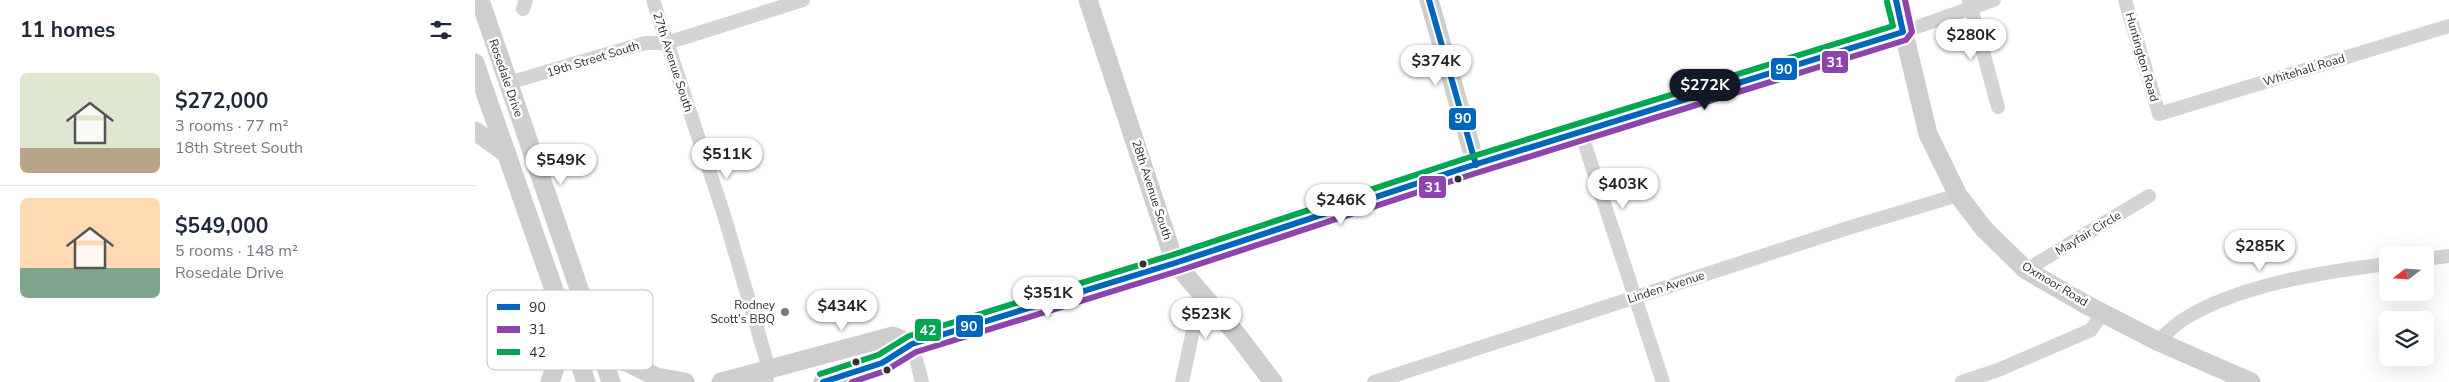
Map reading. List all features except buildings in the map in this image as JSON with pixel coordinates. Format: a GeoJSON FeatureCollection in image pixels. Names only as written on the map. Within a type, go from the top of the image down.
{"type":"FeatureCollection","features":[{"type":"Feature","properties":{"kind":"main road","name":"Rosedale Drive"},"geometry":{"type":"LineString","coordinates":[[480,0],[579,290]]}},
{"type":"Feature","properties":{"kind":"main road","name":"28th Avenue South"},"geometry":{"type":"LineString","coordinates":[[1089,0],[1175,263],[1239,336],[1273,382]]}},
{"type":"Feature","properties":{"kind":"main road"},"geometry":{"type":"LineString","coordinates":[[1429,0],[1476,165]]}},
{"type":"Feature","properties":{"kind":"main road","name":"Oxmoor Road"},"geometry":{"type":"LineString","coordinates":[[1896,0],[1928,134],[1958,195],[1984,229],[2026,270],[2157,341],[2251,382]]}},
{"type":"Feature","properties":{"kind":"main road"},"geometry":{"type":"LineString","coordinates":[[823,382],[882,363],[912,344],[1175,263],[1476,165],[1903,32]]}},
{"type":"Feature","properties":{"kind":"main road","name":"Rosedale Drive"},"geometry":{"type":"LineString","coordinates":[[475,63],[480,94],[507,154],[554,290]]}},
{"type":"Feature","properties":{"kind":"main road"},"geometry":{"type":"LineString","coordinates":[[480,94],[508,83]]}},
{"type":"Feature","properties":{"kind":"main road"},"geometry":{"type":"LineString","coordinates":[[475,131],[507,154]]}},
{"type":"Feature","properties":{"kind":"main road"},"geometry":{"type":"LineString","coordinates":[[721,382],[767,376],[893,336],[912,344]]}},
{"type":"Feature","properties":{"kind":"main road"},"geometry":{"type":"LineString","coordinates":[[550,382],[554,370]]}},
{"type":"Feature","properties":{"kind":"main road","name":"Rosedale Drive"},"geometry":{"type":"LineString","coordinates":[[582,370],[586,382]]}},
{"type":"Feature","properties":{"kind":"main road","name":"Rosedale Drive"},"geometry":{"type":"LineString","coordinates":[[607,370],[611,382]]}},
{"type":"Feature","properties":{"kind":"main road"},"geometry":{"type":"LineString","coordinates":[[643,370],[657,377],[685,382]]}},
{"type":"Feature","properties":{"kind":"street","name":"27th Avenue South"},"geometry":{"type":"LineString","coordinates":[[653,0],[724,215],[767,376]]}},
{"type":"Feature","properties":{"kind":"street","name":"19th Street South"},"geometry":{"type":"LineString","coordinates":[[508,83],[645,43],[667,43],[803,0]]}},
{"type":"Feature","properties":{"kind":"street"},"geometry":{"type":"LineString","coordinates":[[1903,32],[1970,4],[1994,0]]}},
{"type":"Feature","properties":{"kind":"street","name":"Huntington Road"},"geometry":{"type":"LineString","coordinates":[[2125,0],[2159,114]]}},
{"type":"Feature","properties":{"kind":"street"},"geometry":{"type":"LineString","coordinates":[[1970,4],[1998,108]]}},
{"type":"Feature","properties":{"kind":"street","name":"Whitehall Road"},"geometry":{"type":"LineString","coordinates":[[2159,114],[2449,26]]}},
{"type":"Feature","properties":{"kind":"street"},"geometry":{"type":"LineString","coordinates":[[1581,133],[1663,382]]}},
{"type":"Feature","properties":{"kind":"street","name":"Linden Avenue"},"geometry":{"type":"LineString","coordinates":[[1374,382],[1848,228],[1958,195]]}},
{"type":"Feature","properties":{"kind":"street","name":"Mayfair Circle"},"geometry":{"type":"LineString","coordinates":[[2026,270],[2149,196]]}},
{"type":"Feature","properties":{"kind":"street"},"geometry":{"type":"LineString","coordinates":[[2434,258],[2449,256]]}},
{"type":"Feature","properties":{"kind":"street"},"geometry":{"type":"LineString","coordinates":[[2157,341],[2181,321],[2213,305],[2265,286],[2331,271],[2379,265]]}},
{"type":"Feature","properties":{"kind":"street"},"geometry":{"type":"LineString","coordinates":[[1182,382],[1201,293]]}},
{"type":"Feature","properties":{"kind":"street"},"geometry":{"type":"LineString","coordinates":[[1962,382],[2000,376],[2091,330],[2103,312]]}},
{"type":"Feature","properties":{"kind":"street"},"geometry":{"type":"LineString","coordinates":[[912,344],[922,382]]}},
{"type":"Feature","properties":{"kind":"transit line","name":"90"},"geometry":{"type":"LineString","coordinates":[[1429,0],[1476,165]]}},
{"type":"Feature","properties":{"kind":"transit line","name":"90"},"geometry":{"type":"LineString","coordinates":[[823,382],[882,363],[912,344],[1175,263],[1467,167],[1903,32],[1896,0]]}},
{"type":"Feature","properties":{"kind":"transit line","name":"31"},"geometry":{"type":"LineString","coordinates":[[852,382],[885,371],[916,352],[1178,271],[1470,175],[1906,40],[1912,32],[1905,0]]}},
{"type":"Feature","properties":{"kind":"transit line","name":"42"},"geometry":{"type":"LineString","coordinates":[[820,374],[878,355],[909,336],[1172,255],[1464,159],[1893,26],[1887,2]]}},
{"type":"Feature","properties":{"kind":"place","name":"Rodney Scott's BBQ"},"geometry":{"type":"Point","coordinates":[785,312]}}]}
